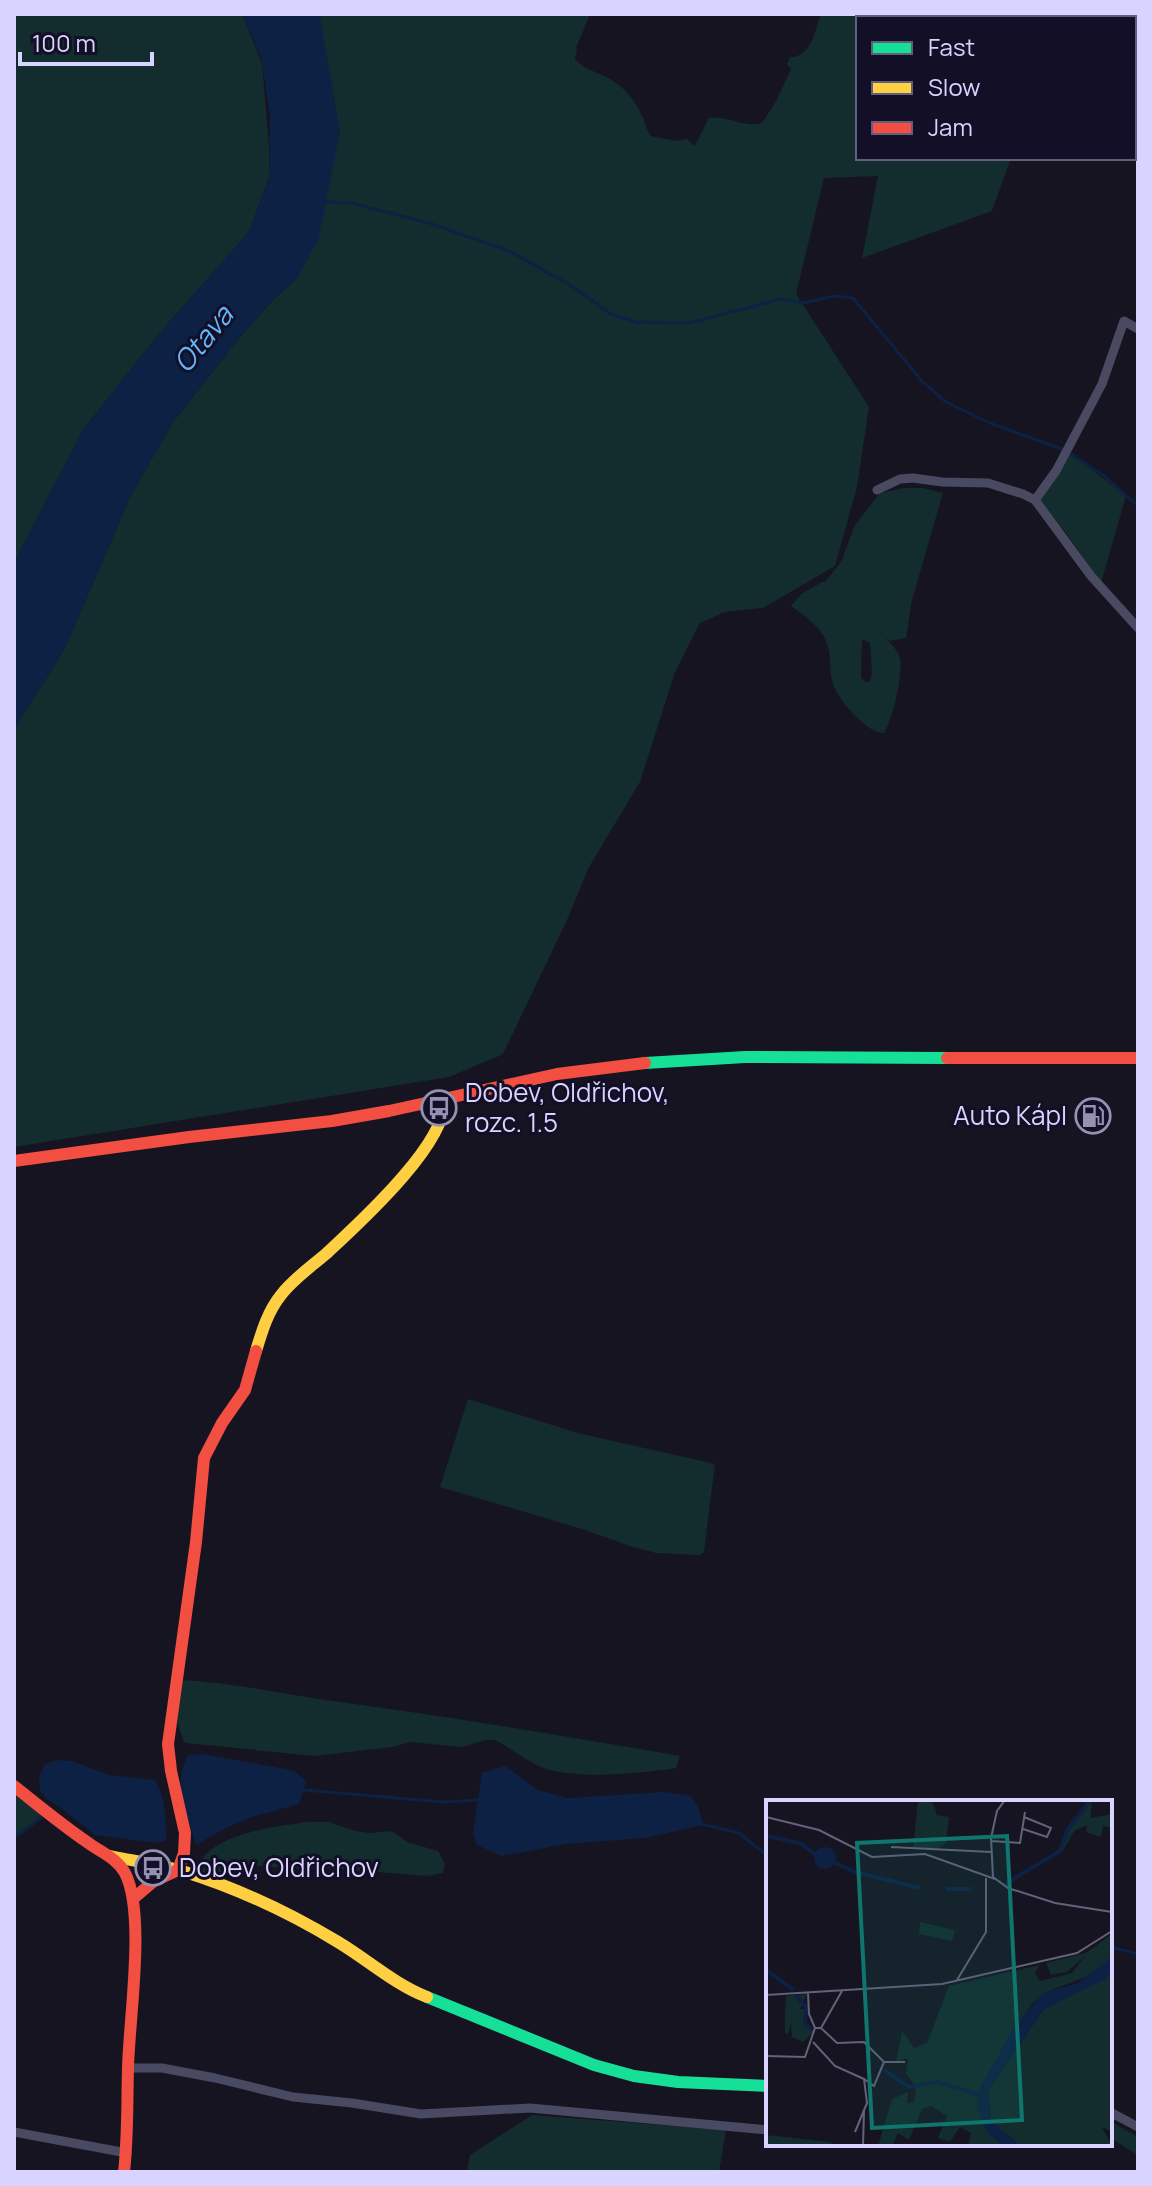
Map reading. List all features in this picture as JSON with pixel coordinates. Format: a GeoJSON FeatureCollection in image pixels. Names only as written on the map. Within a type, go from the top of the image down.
{"type":"FeatureCollection","features":[{"type":"Feature","properties":{"kind":"street"},"geometry":{"type":"LineString","coordinates":[[1035,500],[1056,471],[1095,398],[1109,369],[1124,321],[1138,329]]}},
{"type":"Feature","properties":{"kind":"street"},"geometry":{"type":"LineString","coordinates":[[877,490],[900,479],[913,478],[988,483],[1035,500],[1091,576],[1138,628]]}},
{"type":"Feature","properties":{"kind":"street"},"geometry":{"type":"LineString","coordinates":[[14,1161],[332,1121],[557,1074],[638,1063],[745,1057],[1138,1058]]}},
{"type":"Feature","properties":{"kind":"street"},"geometry":{"type":"LineString","coordinates":[[178,1870],[184,1853],[185,1833],[168,1744],[196,1542],[204,1458],[222,1423],[245,1390],[272,1308],[283,1292],[354,1228],[418,1159],[441,1119],[444,1099]]}},
{"type":"Feature","properties":{"kind":"street"},"geometry":{"type":"LineString","coordinates":[[14,1786],[64,1826],[110,1856],[124,1871],[134,1898],[135,1945],[124,2172]]}},
{"type":"Feature","properties":{"kind":"street"},"geometry":{"type":"LineString","coordinates":[[110,1856],[178,1870],[259,1900],[338,1942],[409,1990],[594,2065],[634,2076],[678,2082],[766,2086]]}},
{"type":"Feature","properties":{"kind":"street"},"geometry":{"type":"LineString","coordinates":[[134,1898],[159,1877],[178,1870]]}},
{"type":"Feature","properties":{"kind":"street"},"geometry":{"type":"LineString","coordinates":[[128,2068],[162,2068],[293,2097],[421,2114],[530,2108],[766,2130]]}},
{"type":"Feature","properties":{"kind":"street"},"geometry":{"type":"LineString","coordinates":[[1112,2113],[1138,2127]]}},
{"type":"Feature","properties":{"kind":"street"},"geometry":{"type":"LineString","coordinates":[[14,2132],[127,2153]]}},
{"type":"Feature","properties":{"kind":"green space"},"geometry":{"type":"Polygon","coordinates":[[[14,14],[242,14],[262,63],[269,178],[249,232],[158,335],[83,430],[14,563],[14,14]]]}},
{"type":"Feature","properties":{"kind":"green space"},"geometry":{"type":"Polygon","coordinates":[[[318,14],[590,14],[576,48],[575,59],[626,92],[638,108],[651,136],[676,141],[687,139],[695,146],[708,118],[762,123],[791,69],[787,64],[790,57],[803,53],[807,48],[821,14],[1062,14],[856,16],[856,160],[1010,160],[992,211],[862,258],[878,176],[824,178],[796,294],[869,407],[857,487],[835,566],[763,608],[724,612],[699,624],[675,672],[640,782],[589,867],[504,1052],[449,1077],[14,1147],[14,729],[64,650],[131,495],[173,422],[240,337],[298,277],[318,14]]]}},
{"type":"Feature","properties":{"kind":"green space"},"geometry":{"type":"Polygon","coordinates":[[[1069,452],[1126,496],[1101,583],[1039,498],[1069,452]]]}},
{"type":"Feature","properties":{"kind":"green space"},"geometry":{"type":"Polygon","coordinates":[[[923,488],[943,493],[912,600],[906,638],[890,641],[885,638],[898,652],[901,665],[894,707],[884,733],[869,728],[846,706],[833,683],[828,647],[823,635],[791,606],[801,594],[825,582],[841,562],[855,525],[880,493],[923,488]],[[862,639],[861,678],[866,682],[872,674],[870,643],[862,639]]]}},
{"type":"Feature","properties":{"kind":"green space"},"geometry":{"type":"Polygon","coordinates":[[[468,1399],[578,1433],[715,1464],[704,1552],[700,1555],[656,1553],[440,1487],[468,1399]]]}},
{"type":"Feature","properties":{"kind":"green space"},"geometry":{"type":"Polygon","coordinates":[[[181,1680],[235,1685],[459,1719],[680,1756],[676,1768],[591,1775],[544,1768],[495,1740],[462,1747],[410,1742],[315,1756],[185,1743],[177,1719],[181,1680]]]}},
{"type":"Feature","properties":{"kind":"green space"},"geometry":{"type":"Polygon","coordinates":[[[14,1795],[29,1802],[42,1816],[14,1838],[14,1795]]]}},
{"type":"Feature","properties":{"kind":"green space"},"geometry":{"type":"Polygon","coordinates":[[[309,1822],[329,1822],[370,1833],[392,1831],[407,1842],[438,1851],[445,1864],[443,1873],[427,1876],[249,1865],[225,1876],[203,1870],[200,1864],[218,1845],[232,1838],[309,1822]]]}},
{"type":"Feature","properties":{"kind":"green space"},"geometry":{"type":"Polygon","coordinates":[[[532,2115],[726,2130],[719,2172],[467,2172],[470,2155],[532,2115]]]}},
{"type":"Feature","properties":{"kind":"green space"},"geometry":{"type":"Polygon","coordinates":[[[1112,2122],[1138,2137],[1138,2155],[1112,2139],[1112,2122]]]}},
{"type":"Feature","properties":{"kind":"water","name":"Otava"},"geometry":{"type":"Polygon","coordinates":[[[242,14],[318,14],[320,18],[340,131],[319,238],[298,277],[240,337],[173,422],[131,495],[64,650],[14,729],[14,563],[83,430],[158,335],[249,232],[269,179],[270,116],[261,57],[242,14]]]}},
{"type":"Feature","properties":{"kind":"water"},"geometry":{"type":"Polygon","coordinates":[[[204,1754],[295,1771],[306,1782],[299,1804],[252,1817],[196,1845],[185,1811],[181,1777],[188,1755],[204,1754]]]}},
{"type":"Feature","properties":{"kind":"water"},"geometry":{"type":"Polygon","coordinates":[[[58,1760],[72,1761],[109,1775],[155,1780],[163,1802],[166,1841],[156,1843],[95,1835],[48,1800],[40,1791],[39,1776],[45,1764],[58,1760]]]}},
{"type":"Feature","properties":{"kind":"water"},"geometry":{"type":"Polygon","coordinates":[[[505,1766],[538,1790],[567,1798],[664,1792],[691,1796],[699,1809],[703,1825],[645,1838],[566,1844],[502,1856],[477,1845],[473,1833],[482,1773],[505,1766]]]}},
{"type":"Feature","properties":{"kind":"waterway"},"geometry":{"type":"LineString","coordinates":[[324,202],[351,203],[429,223],[509,251],[570,285],[611,314],[636,322],[689,323],[781,299],[803,303],[834,296],[853,298],[922,381],[946,402],[992,424],[1065,450],[1104,476],[1138,506]]}},
{"type":"Feature","properties":{"kind":"waterway"},"geometry":{"type":"LineString","coordinates":[[304,1790],[443,1802],[480,1800]]}},
{"type":"Feature","properties":{"kind":"waterway"},"geometry":{"type":"LineString","coordinates":[[14,1838],[46,1814]]}},
{"type":"Feature","properties":{"kind":"waterway"},"geometry":{"type":"LineString","coordinates":[[701,1824],[739,1833],[766,1854]]}},
{"type":"Feature","properties":{"kind":"waterway"},"geometry":{"type":"LineString","coordinates":[[1112,1948],[1138,1954]]}},
{"type":"Feature","properties":{"kind":"traffic: fast"},"geometry":{"type":"LineString","coordinates":[[645,1063],[745,1057],[947,1058]]}},
{"type":"Feature","properties":{"kind":"traffic: fast"},"geometry":{"type":"LineString","coordinates":[[427,1997],[594,2065],[634,2076],[678,2082],[766,2086]]}},
{"type":"Feature","properties":{"kind":"traffic: slow"},"geometry":{"type":"LineString","coordinates":[[256,1351],[269,1314],[286,1289],[359,1223],[417,1159],[442,1117],[444,1099]]}},
{"type":"Feature","properties":{"kind":"traffic: slow"},"geometry":{"type":"LineString","coordinates":[[110,1856],[182,1871],[263,1902],[320,1931],[392,1979],[427,1997]]}},
{"type":"Feature","properties":{"kind":"traffic: jam"},"geometry":{"type":"LineString","coordinates":[[947,1058],[1138,1058]]}},
{"type":"Feature","properties":{"kind":"traffic: jam"},"geometry":{"type":"LineString","coordinates":[[14,1161],[332,1121],[557,1074],[645,1063]]}},
{"type":"Feature","properties":{"kind":"traffic: jam"},"geometry":{"type":"LineString","coordinates":[[134,1898],[154,1881],[178,1870],[184,1853],[185,1833],[168,1744],[196,1542],[204,1458],[222,1423],[245,1390],[256,1351]]}},
{"type":"Feature","properties":{"kind":"traffic: jam"},"geometry":{"type":"LineString","coordinates":[[14,1786],[68,1829],[118,1863],[131,1891],[135,1968],[124,2172]]}},
{"type":"Feature","properties":{"kind":"place","name":"Dobev, Oldřichov, rozc. 1.5"},"geometry":{"type":"Point","coordinates":[439,1108]}},
{"type":"Feature","properties":{"kind":"place","name":"Auto Kápl"},"geometry":{"type":"Point","coordinates":[1093,1116]}},
{"type":"Feature","properties":{"kind":"place","name":"Dobev, Oldřichov"},"geometry":{"type":"Point","coordinates":[153,1868]}}]}
